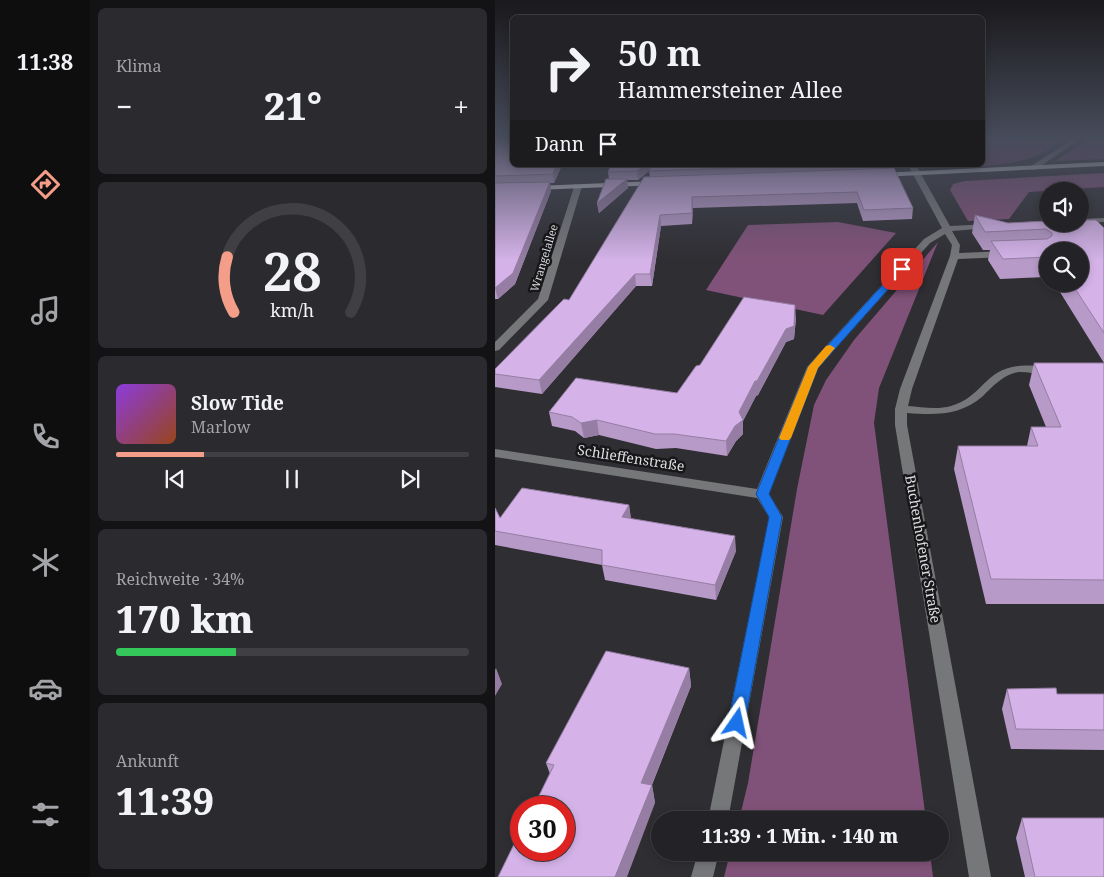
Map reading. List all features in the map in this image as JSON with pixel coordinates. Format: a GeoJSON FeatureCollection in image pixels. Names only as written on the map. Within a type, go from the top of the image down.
{"type":"FeatureCollection","features":[{"type":"Feature","properties":{"kind":"main road"},"geometry":{"type":"LineString","coordinates":[[523,188],[667,183]]}},
{"type":"Feature","properties":{"kind":"street"},"geometry":{"type":"LineString","coordinates":[[921,180],[956,245],[954,256],[1013,254]]}},
{"type":"Feature","properties":{"kind":"street","name":"Wrangelallee"},"geometry":{"type":"LineString","coordinates":[[495,348],[543,300],[578,186]]}},
{"type":"Feature","properties":{"kind":"street"},"geometry":{"type":"LineString","coordinates":[[1089,221],[1104,220]]}},
{"type":"Feature","properties":{"kind":"street"},"geometry":{"type":"LineString","coordinates":[[720,811],[776,517],[762,494],[813,367],[927,241],[947,229],[1002,226]]}},
{"type":"Feature","properties":{"kind":"street","name":"Buchenhofener Straße"},"geometry":{"type":"LineString","coordinates":[[954,256],[906,389],[901,409],[901,425],[980,877]]}},
{"type":"Feature","properties":{"kind":"street"},"geometry":{"type":"LineString","coordinates":[[901,409],[945,410],[956,408],[975,398],[996,379],[1013,370],[1058,370]]}},
{"type":"Feature","properties":{"kind":"street","name":"Schlieffenstraße"},"geometry":{"type":"LineString","coordinates":[[495,453],[762,494]]}},
{"type":"Feature","properties":{"kind":"street"},"geometry":{"type":"LineString","coordinates":[[701,877],[706,861]]}},
{"type":"Feature","properties":{"kind":"shaded area"},"geometry":{"type":"Polygon","coordinates":[[[984,180],[1104,180],[1104,187],[1089,188],[1089,182],[1039,182],[1039,191],[1029,192],[1009,219],[968,221],[950,190],[953,184],[984,180]]]}},
{"type":"Feature","properties":{"kind":"shaded area"},"geometry":{"type":"Polygon","coordinates":[[[838,222],[896,233],[823,315],[706,290],[748,225],[838,222]]]}},
{"type":"Feature","properties":{"kind":"shaded area"},"geometry":{"type":"Polygon","coordinates":[[[938,242],[879,388],[874,423],[925,811],[741,811],[748,783],[797,489],[814,405],[826,380],[854,340],[938,242]]]}},
{"type":"Feature","properties":{"kind":"shaded area"},"geometry":{"type":"Polygon","coordinates":[[[728,861],[931,861],[933,877],[724,877],[728,861]]]}},
{"type":"Feature","properties":{"kind":"building"},"geometry":{"type":"Polygon","coordinates":[[[606,180],[626,180],[597,203],[606,180]]]}},
{"type":"Feature","properties":{"kind":"building"},"geometry":{"type":"Polygon","coordinates":[[[642,180],[900,180],[913,208],[864,210],[857,192],[692,197],[692,213],[660,215],[650,274],[635,274],[539,380],[495,374],[495,369],[564,299],[569,300],[642,180]]]}},
{"type":"Feature","properties":{"kind":"building"},"geometry":{"type":"Polygon","coordinates":[[[550,182],[513,273],[495,288],[495,183],[550,182]]]}},
{"type":"Feature","properties":{"kind":"building"},"geometry":{"type":"Polygon","coordinates":[[[975,215],[1008,223],[1039,221],[1039,229],[985,232],[975,215]]]}},
{"type":"Feature","properties":{"kind":"building"},"geometry":{"type":"Polygon","coordinates":[[[1089,220],[1096,220],[1104,228],[1104,333],[1077,292],[1089,292],[1089,242],[1039,242],[1039,257],[1003,259],[991,241],[1047,239],[1052,236],[1050,232],[1089,232],[1089,220]]]}},
{"type":"Feature","properties":{"kind":"building"},"geometry":{"type":"Polygon","coordinates":[[[744,297],[795,305],[794,326],[786,329],[757,381],[755,381],[739,412],[743,420],[735,426],[726,441],[674,434],[655,434],[597,420],[581,423],[572,417],[549,412],[576,378],[677,393],[696,366],[700,365],[744,297]]]}},
{"type":"Feature","properties":{"kind":"building"},"geometry":{"type":"Polygon","coordinates":[[[1034,363],[1104,363],[1104,580],[991,579],[958,446],[1038,446],[1031,427],[1061,427],[1034,363]]]}},
{"type":"Feature","properties":{"kind":"building"},"geometry":{"type":"Polygon","coordinates":[[[522,488],[629,505],[622,517],[735,536],[715,585],[602,565],[602,550],[495,531],[495,508],[500,518],[522,488]]]}},
{"type":"Feature","properties":{"kind":"building"},"geometry":{"type":"Polygon","coordinates":[[[606,651],[689,668],[641,783],[652,785],[615,877],[498,877],[510,852],[510,861],[575,861],[575,796],[539,796],[554,765],[546,763],[606,651]]]}},
{"type":"Feature","properties":{"kind":"building"},"geometry":{"type":"Polygon","coordinates":[[[1056,688],[1057,694],[1104,694],[1104,730],[1016,729],[1007,689],[1056,688]]]}},
{"type":"Feature","properties":{"kind":"building"},"geometry":{"type":"Polygon","coordinates":[[[1022,818],[1104,818],[1104,877],[1035,877],[1022,818]]]}},
{"type":"Feature","properties":{"kind":"slow traffic"},"geometry":{"type":"LineString","coordinates":[[785,438],[813,367],[830,348]]}},
{"type":"Feature","properties":{"kind":"route"},"geometry":{"type":"LineString","coordinates":[[737,723],[776,517],[762,494],[813,367],[902,269]]}}]}
